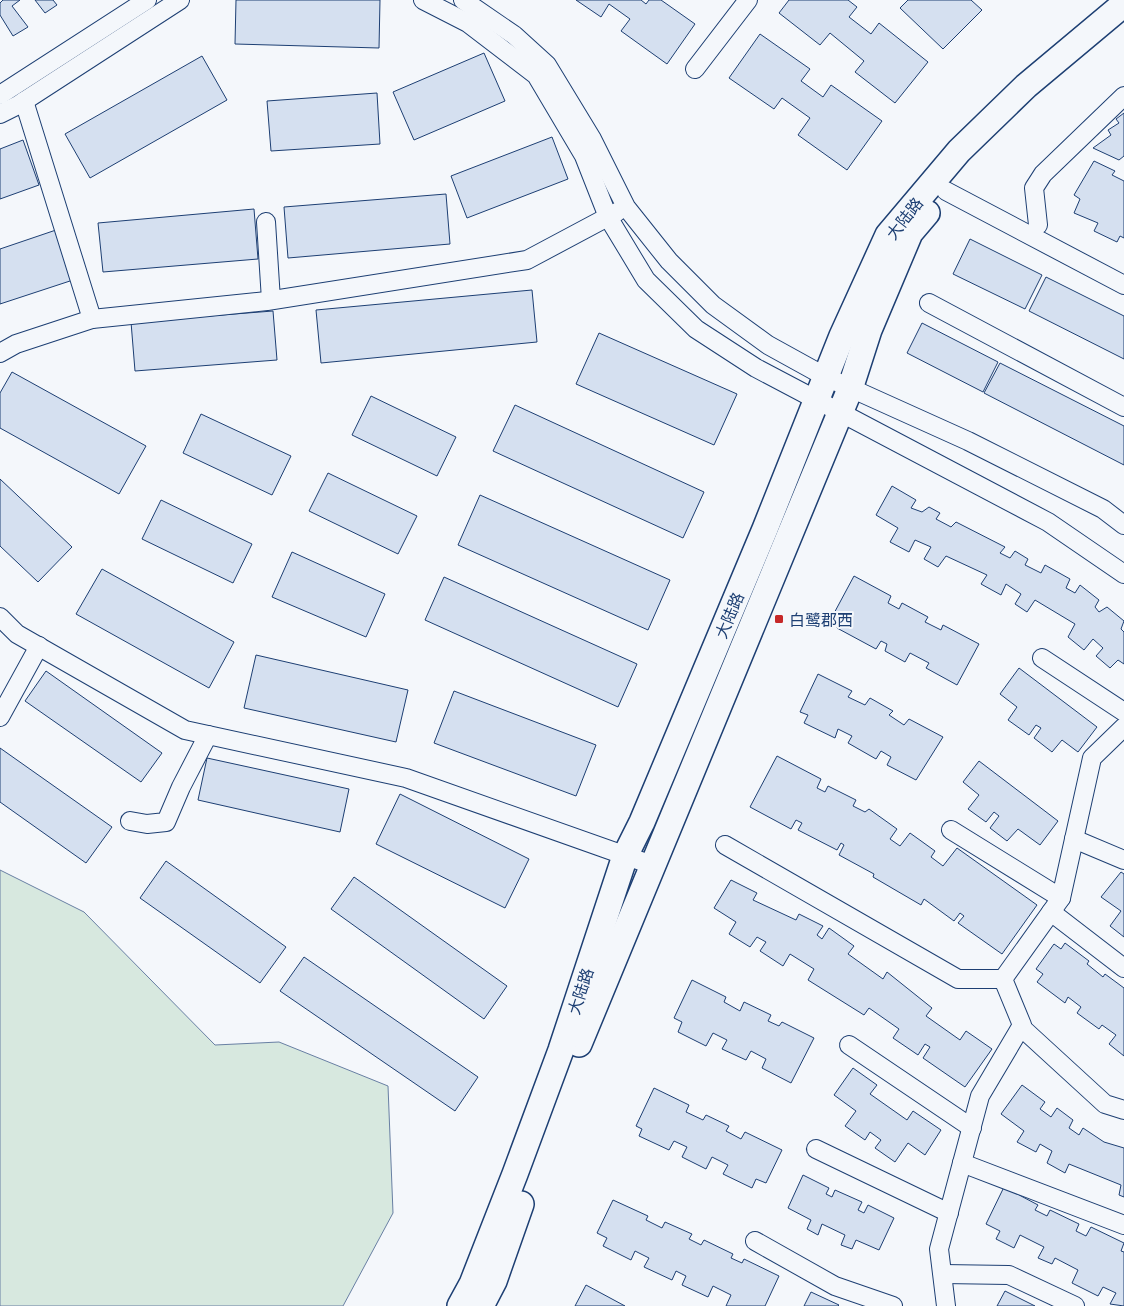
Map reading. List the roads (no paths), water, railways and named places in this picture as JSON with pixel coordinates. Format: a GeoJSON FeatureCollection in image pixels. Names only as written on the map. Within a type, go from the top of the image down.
{"type":"FeatureCollection","features":[{"type":"Feature","properties":{"kind":"main road","name":"大陆路"},"geometry":{"type":"LineString","coordinates":[[460,1306],[472,1284],[561,1050],[625,856],[642,822],[826,376],[888,235],[965,145],[1026,86],[1124,4]]}},
{"type":"Feature","properties":{"kind":"main road","name":"大陆路"},"geometry":{"type":"LineString","coordinates":[[481,1306],[494,1281],[582,1037],[850,389],[869,330],[910,233],[997,131],[1124,27]]}},
{"type":"Feature","properties":{"kind":"street"},"geometry":{"type":"LineString","coordinates":[[0,95],[147,0]]}},
{"type":"Feature","properties":{"kind":"street"},"geometry":{"type":"LineString","coordinates":[[0,114],[24,101],[180,0]]}},
{"type":"Feature","properties":{"kind":"street"},"geometry":{"type":"LineString","coordinates":[[423,0],[468,23],[536,75],[584,156],[608,218],[646,280],[696,329],[756,368],[1048,522],[1124,574]]}},
{"type":"Feature","properties":{"kind":"street"},"geometry":{"type":"LineString","coordinates":[[463,0],[514,35],[546,65],[592,140],[626,207],[669,261],[713,305],[768,345],[850,389],[985,450],[1103,509],[1124,524]]}},
{"type":"Feature","properties":{"kind":"street"},"geometry":{"type":"LineString","coordinates":[[695,70],[748,0]]}},
{"type":"Feature","properties":{"kind":"street"},"geometry":{"type":"LineString","coordinates":[[1038,225],[1034,188],[1043,174],[1124,96]]}},
{"type":"Feature","properties":{"kind":"street"},"geometry":{"type":"LineString","coordinates":[[24,101],[92,319]]}},
{"type":"Feature","properties":{"kind":"street"},"geometry":{"type":"LineString","coordinates":[[946,191],[1124,285]]}},
{"type":"Feature","properties":{"kind":"street"},"geometry":{"type":"LineString","coordinates":[[0,353],[16,344],[92,319],[272,300],[527,260],[626,207]]}},
{"type":"Feature","properties":{"kind":"street"},"geometry":{"type":"LineString","coordinates":[[266,222],[272,300]]}},
{"type":"Feature","properties":{"kind":"street"},"geometry":{"type":"LineString","coordinates":[[929,303],[1124,407]]}},
{"type":"Feature","properties":{"kind":"street"},"geometry":{"type":"LineString","coordinates":[[0,617],[17,634],[186,730],[406,778],[652,865]]}},
{"type":"Feature","properties":{"kind":"street"},"geometry":{"type":"LineString","coordinates":[[0,717],[39,646]]}},
{"type":"Feature","properties":{"kind":"street"},"geometry":{"type":"LineString","coordinates":[[1042,658],[1124,712]]}},
{"type":"Feature","properties":{"kind":"street"},"geometry":{"type":"LineString","coordinates":[[1003,979],[1061,898],[1092,758],[1124,727]]}},
{"type":"Feature","properties":{"kind":"street"},"geometry":{"type":"LineString","coordinates":[[130,821],[147,824],[166,822],[181,787],[208,735]]}},
{"type":"Feature","properties":{"kind":"street"},"geometry":{"type":"LineString","coordinates":[[951,830],[1061,898]]}},
{"type":"Feature","properties":{"kind":"street"},"geometry":{"type":"LineString","coordinates":[[1074,839],[1124,860]]}},
{"type":"Feature","properties":{"kind":"street"},"geometry":{"type":"LineString","coordinates":[[725,845],[958,979],[1003,979]]}},
{"type":"Feature","properties":{"kind":"street"},"geometry":{"type":"LineString","coordinates":[[1051,912],[1124,968]]}},
{"type":"Feature","properties":{"kind":"street"},"geometry":{"type":"LineString","coordinates":[[946,1306],[939,1249],[948,1213],[980,1096],[1022,1024],[1003,979]]}},
{"type":"Feature","properties":{"kind":"street"},"geometry":{"type":"LineString","coordinates":[[1020,1027],[1105,1104],[1124,1110]]}},
{"type":"Feature","properties":{"kind":"street"},"geometry":{"type":"LineString","coordinates":[[849,1045],[972,1128]]}},
{"type":"Feature","properties":{"kind":"street"},"geometry":{"type":"LineString","coordinates":[[816,1149],[948,1213]]}},
{"type":"Feature","properties":{"kind":"street"},"geometry":{"type":"LineString","coordinates":[[962,1164],[1124,1225]]}},
{"type":"Feature","properties":{"kind":"street"},"geometry":{"type":"LineString","coordinates":[[755,1241],[836,1286],[893,1306]]}},
{"type":"Feature","properties":{"kind":"street"},"geometry":{"type":"LineString","coordinates":[[943,1274],[1008,1275],[1075,1306]]}},
{"type":"Feature","properties":{"kind":"place","name":"白鹭郡西"},"geometry":{"type":"Point","coordinates":[779,619]}}]}
